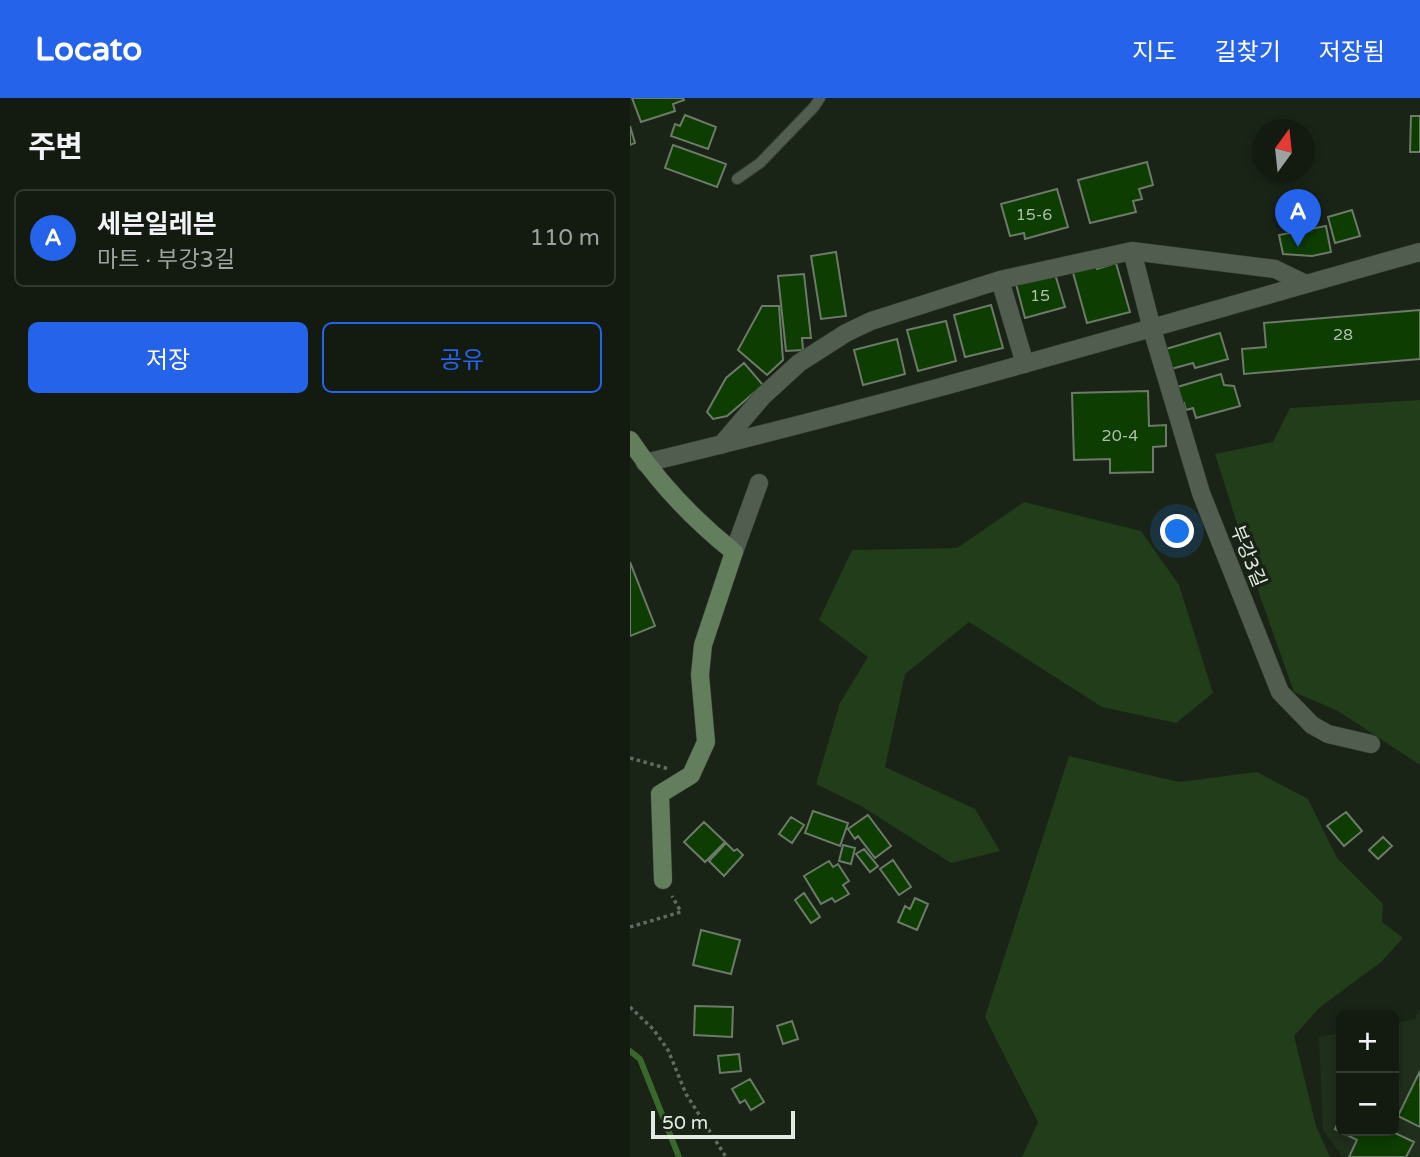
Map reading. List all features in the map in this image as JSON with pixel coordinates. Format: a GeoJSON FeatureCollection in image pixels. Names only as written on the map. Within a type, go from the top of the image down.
{"type":"FeatureCollection","features":[{"type":"Feature","properties":{"kind":"street"},"geometry":{"type":"LineString","coordinates":[[721,445],[763,396],[799,363],[846,333],[871,321],[1000,280],[1132,251],[1275,270],[1306,284]]}},
{"type":"Feature","properties":{"kind":"street","name":"부강3길"},"geometry":{"type":"LineString","coordinates":[[1132,251],[1152,329],[1201,493],[1280,692],[1312,725],[1328,734],[1371,744]]}},
{"type":"Feature","properties":{"kind":"street"},"geometry":{"type":"LineString","coordinates":[[645,463],[1025,364],[1420,252]]}},
{"type":"Feature","properties":{"kind":"street"},"geometry":{"type":"LineString","coordinates":[[1000,280],[1025,364]]}},
{"type":"Feature","properties":{"kind":"street"},"geometry":{"type":"LineString","coordinates":[[630,440],[645,463],[709,532],[734,552]]}},
{"type":"Feature","properties":{"kind":"street"},"geometry":{"type":"LineString","coordinates":[[663,880],[660,794],[691,775],[706,742],[700,675],[703,645],[759,483]]}},
{"type":"Feature","properties":{"kind":"lane"},"geometry":{"type":"LineString","coordinates":[[737,178],[760,163],[820,98]]}},
{"type":"Feature","properties":{"kind":"path"},"geometry":{"type":"LineString","coordinates":[[630,758],[691,775]]}},
{"type":"Feature","properties":{"kind":"path"},"geometry":{"type":"LineString","coordinates":[[630,926],[681,912],[663,880]]}},
{"type":"Feature","properties":{"kind":"path"},"geometry":{"type":"LineString","coordinates":[[630,1007],[653,1029],[668,1050],[686,1094],[726,1157]]}},
{"type":"Feature","properties":{"kind":"shaded area"},"geometry":{"type":"Polygon","coordinates":[[[1420,1008],[1420,1157],[1343,1157],[1323,1130],[1319,1037],[1336,1034],[1336,1136],[1399,1136],[1399,1022],[1415,1019],[1420,1008]]]}},
{"type":"Feature","properties":{"kind":"green space"},"geometry":{"type":"Polygon","coordinates":[[[1420,400],[1420,765],[1338,711],[1294,692],[1215,454],[1273,442],[1290,408],[1420,400]]]}},
{"type":"Feature","properties":{"kind":"green space"},"geometry":{"type":"Polygon","coordinates":[[[1024,502],[1141,531],[1179,585],[1213,693],[1176,723],[1102,707],[969,622],[905,674],[885,767],[975,809],[1000,851],[951,863],[861,806],[816,784],[840,703],[868,657],[819,620],[852,550],[957,548],[1024,502]]]}},
{"type":"Feature","properties":{"kind":"green space"},"geometry":{"type":"Polygon","coordinates":[[[1069,756],[1179,782],[1257,772],[1308,799],[1337,858],[1383,904],[1382,922],[1403,938],[1381,962],[1319,1008],[1294,1036],[1316,1126],[1330,1157],[1022,1157],[1038,1122],[985,1017],[1069,756]]]}},
{"type":"Feature","properties":{"kind":"building"},"geometry":{"type":"Polygon","coordinates":[[[632,98],[684,100],[673,104],[675,111],[641,122],[632,98]]]}},
{"type":"Feature","properties":{"kind":"building"},"geometry":{"type":"Polygon","coordinates":[[[685,115],[716,127],[708,149],[671,136],[675,124],[680,126],[685,115]]]}},
{"type":"Feature","properties":{"kind":"building"},"geometry":{"type":"Polygon","coordinates":[[[1411,116],[1420,116],[1420,152],[1410,152],[1411,116]]]}},
{"type":"Feature","properties":{"kind":"building"},"geometry":{"type":"Polygon","coordinates":[[[630,126],[635,143],[630,145],[630,126]]]}},
{"type":"Feature","properties":{"kind":"building"},"geometry":{"type":"Polygon","coordinates":[[[673,145],[726,164],[717,187],[665,168],[673,145]]]}},
{"type":"Feature","properties":{"kind":"building"},"geometry":{"type":"Polygon","coordinates":[[[1147,162],[1153,185],[1139,189],[1142,199],[1133,201],[1136,212],[1090,223],[1078,180],[1147,162]]]}},
{"type":"Feature","properties":{"kind":"building"},"geometry":{"type":"Polygon","coordinates":[[[1057,189],[1068,227],[1025,239],[1024,233],[1010,236],[1001,204],[1057,189]]]}},
{"type":"Feature","properties":{"kind":"building"},"geometry":{"type":"Polygon","coordinates":[[[1352,210],[1360,236],[1335,243],[1328,217],[1352,210]]]}},
{"type":"Feature","properties":{"kind":"building"},"geometry":{"type":"Polygon","coordinates":[[[1326,226],[1331,252],[1312,256],[1283,254],[1279,235],[1326,226]]]}},
{"type":"Feature","properties":{"kind":"building"},"geometry":{"type":"Polygon","coordinates":[[[836,252],[846,316],[821,319],[811,256],[836,252]]]}},
{"type":"Feature","properties":{"kind":"building"},"geometry":{"type":"Polygon","coordinates":[[[1095,263],[1097,269],[1116,263],[1130,312],[1087,323],[1072,269],[1095,263]]]}},
{"type":"Feature","properties":{"kind":"building"},"geometry":{"type":"Polygon","coordinates":[[[804,274],[811,338],[802,338],[803,350],[786,351],[778,276],[804,274]]]}},
{"type":"Feature","properties":{"kind":"building"},"geometry":{"type":"Polygon","coordinates":[[[1055,274],[1065,307],[1025,318],[1016,284],[1055,274]]]}},
{"type":"Feature","properties":{"kind":"building"},"geometry":{"type":"Polygon","coordinates":[[[991,305],[1003,348],[965,357],[954,315],[991,305]]]}},
{"type":"Feature","properties":{"kind":"building"},"geometry":{"type":"Polygon","coordinates":[[[762,306],[779,306],[783,360],[767,375],[738,350],[762,306]]]}},
{"type":"Feature","properties":{"kind":"building"},"geometry":{"type":"Polygon","coordinates":[[[1420,310],[1420,359],[1244,374],[1242,349],[1266,347],[1264,323],[1420,310]]]}},
{"type":"Feature","properties":{"kind":"building"},"geometry":{"type":"Polygon","coordinates":[[[946,321],[956,361],[918,371],[907,330],[946,321]]]}},
{"type":"Feature","properties":{"kind":"building"},"geometry":{"type":"Polygon","coordinates":[[[1220,333],[1228,359],[1195,368],[1193,363],[1171,369],[1166,349],[1220,333]]]}},
{"type":"Feature","properties":{"kind":"building"},"geometry":{"type":"Polygon","coordinates":[[[897,339],[905,374],[863,385],[854,350],[897,339]]]}},
{"type":"Feature","properties":{"kind":"building"},"geometry":{"type":"Polygon","coordinates":[[[744,363],[763,385],[727,416],[713,419],[707,412],[726,378],[744,363]]]}},
{"type":"Feature","properties":{"kind":"building"},"geometry":{"type":"Polygon","coordinates":[[[1221,374],[1224,385],[1234,386],[1240,406],[1196,418],[1193,408],[1186,410],[1184,403],[1179,404],[1174,388],[1221,374]]]}},
{"type":"Feature","properties":{"kind":"building"},"geometry":{"type":"Polygon","coordinates":[[[1148,391],[1149,426],[1166,425],[1166,446],[1153,447],[1153,472],[1110,473],[1110,459],[1074,460],[1072,393],[1148,391]]]}},
{"type":"Feature","properties":{"kind":"building"},"geometry":{"type":"Polygon","coordinates":[[[630,562],[655,626],[630,636],[630,562]]]}},
{"type":"Feature","properties":{"kind":"building"},"geometry":{"type":"Polygon","coordinates":[[[813,811],[848,823],[840,846],[805,833],[813,811]]]}},
{"type":"Feature","properties":{"kind":"building"},"geometry":{"type":"Polygon","coordinates":[[[1346,812],[1362,831],[1344,846],[1327,826],[1346,812]]]}},
{"type":"Feature","properties":{"kind":"building"},"geometry":{"type":"Polygon","coordinates":[[[868,815],[891,846],[875,858],[858,836],[855,839],[848,829],[868,815]]]}},
{"type":"Feature","properties":{"kind":"building"},"geometry":{"type":"Polygon","coordinates":[[[791,817],[804,825],[792,843],[779,834],[791,817]]]}},
{"type":"Feature","properties":{"kind":"building"},"geometry":{"type":"Polygon","coordinates":[[[704,822],[725,842],[705,862],[684,842],[704,822]]]}},
{"type":"Feature","properties":{"kind":"building"},"geometry":{"type":"Polygon","coordinates":[[[1383,837],[1392,846],[1378,859],[1369,850],[1383,837]]]}},
{"type":"Feature","properties":{"kind":"building"},"geometry":{"type":"Polygon","coordinates":[[[726,843],[743,855],[724,876],[709,861],[726,843]]]}},
{"type":"Feature","properties":{"kind":"building"},"geometry":{"type":"Polygon","coordinates":[[[843,845],[855,848],[851,864],[839,861],[843,845]]]}},
{"type":"Feature","properties":{"kind":"building"},"geometry":{"type":"Polygon","coordinates":[[[864,849],[878,866],[870,872],[856,854],[864,849]]]}},
{"type":"Feature","properties":{"kind":"building"},"geometry":{"type":"Polygon","coordinates":[[[893,860],[911,887],[899,895],[880,869],[893,860]]]}},
{"type":"Feature","properties":{"kind":"building"},"geometry":{"type":"Polygon","coordinates":[[[829,861],[833,867],[838,864],[849,881],[843,885],[849,894],[835,902],[832,898],[821,904],[804,876],[829,861]]]}},
{"type":"Feature","properties":{"kind":"building"},"geometry":{"type":"Polygon","coordinates":[[[804,893],[820,917],[811,923],[795,900],[804,893]]]}},
{"type":"Feature","properties":{"kind":"building"},"geometry":{"type":"Polygon","coordinates":[[[915,898],[928,904],[917,930],[898,922],[905,906],[910,909],[915,898]]]}},
{"type":"Feature","properties":{"kind":"building"},"geometry":{"type":"Polygon","coordinates":[[[701,930],[740,940],[731,974],[693,965],[701,930]]]}},
{"type":"Feature","properties":{"kind":"building"},"geometry":{"type":"Polygon","coordinates":[[[695,1006],[733,1007],[732,1037],[694,1035],[695,1006]]]}},
{"type":"Feature","properties":{"kind":"building"},"geometry":{"type":"Polygon","coordinates":[[[792,1021],[798,1039],[783,1044],[777,1026],[792,1021]]]}},
{"type":"Feature","properties":{"kind":"building"},"geometry":{"type":"Polygon","coordinates":[[[739,1054],[741,1071],[720,1073],[718,1056],[739,1054]]]}},
{"type":"Feature","properties":{"kind":"building"},"geometry":{"type":"Polygon","coordinates":[[[1420,1071],[1420,1127],[1399,1116],[1420,1071]]]}},
{"type":"Feature","properties":{"kind":"building"},"geometry":{"type":"Polygon","coordinates":[[[750,1079],[764,1102],[751,1110],[745,1100],[740,1103],[732,1089],[750,1079]]]}},
{"type":"Feature","properties":{"kind":"building"},"geometry":{"type":"Polygon","coordinates":[[[1399,1135],[1414,1142],[1406,1157],[1349,1157],[1357,1140],[1349,1136],[1399,1135]]]}},
{"type":"Feature","properties":{"kind":"waterway"},"geometry":{"type":"LineString","coordinates":[[630,1051],[640,1059],[679,1157]]}},
{"type":"Feature","properties":{"kind":"place","name":"세븐일레븐"},"geometry":{"type":"Point","coordinates":[1298,247]}}]}
